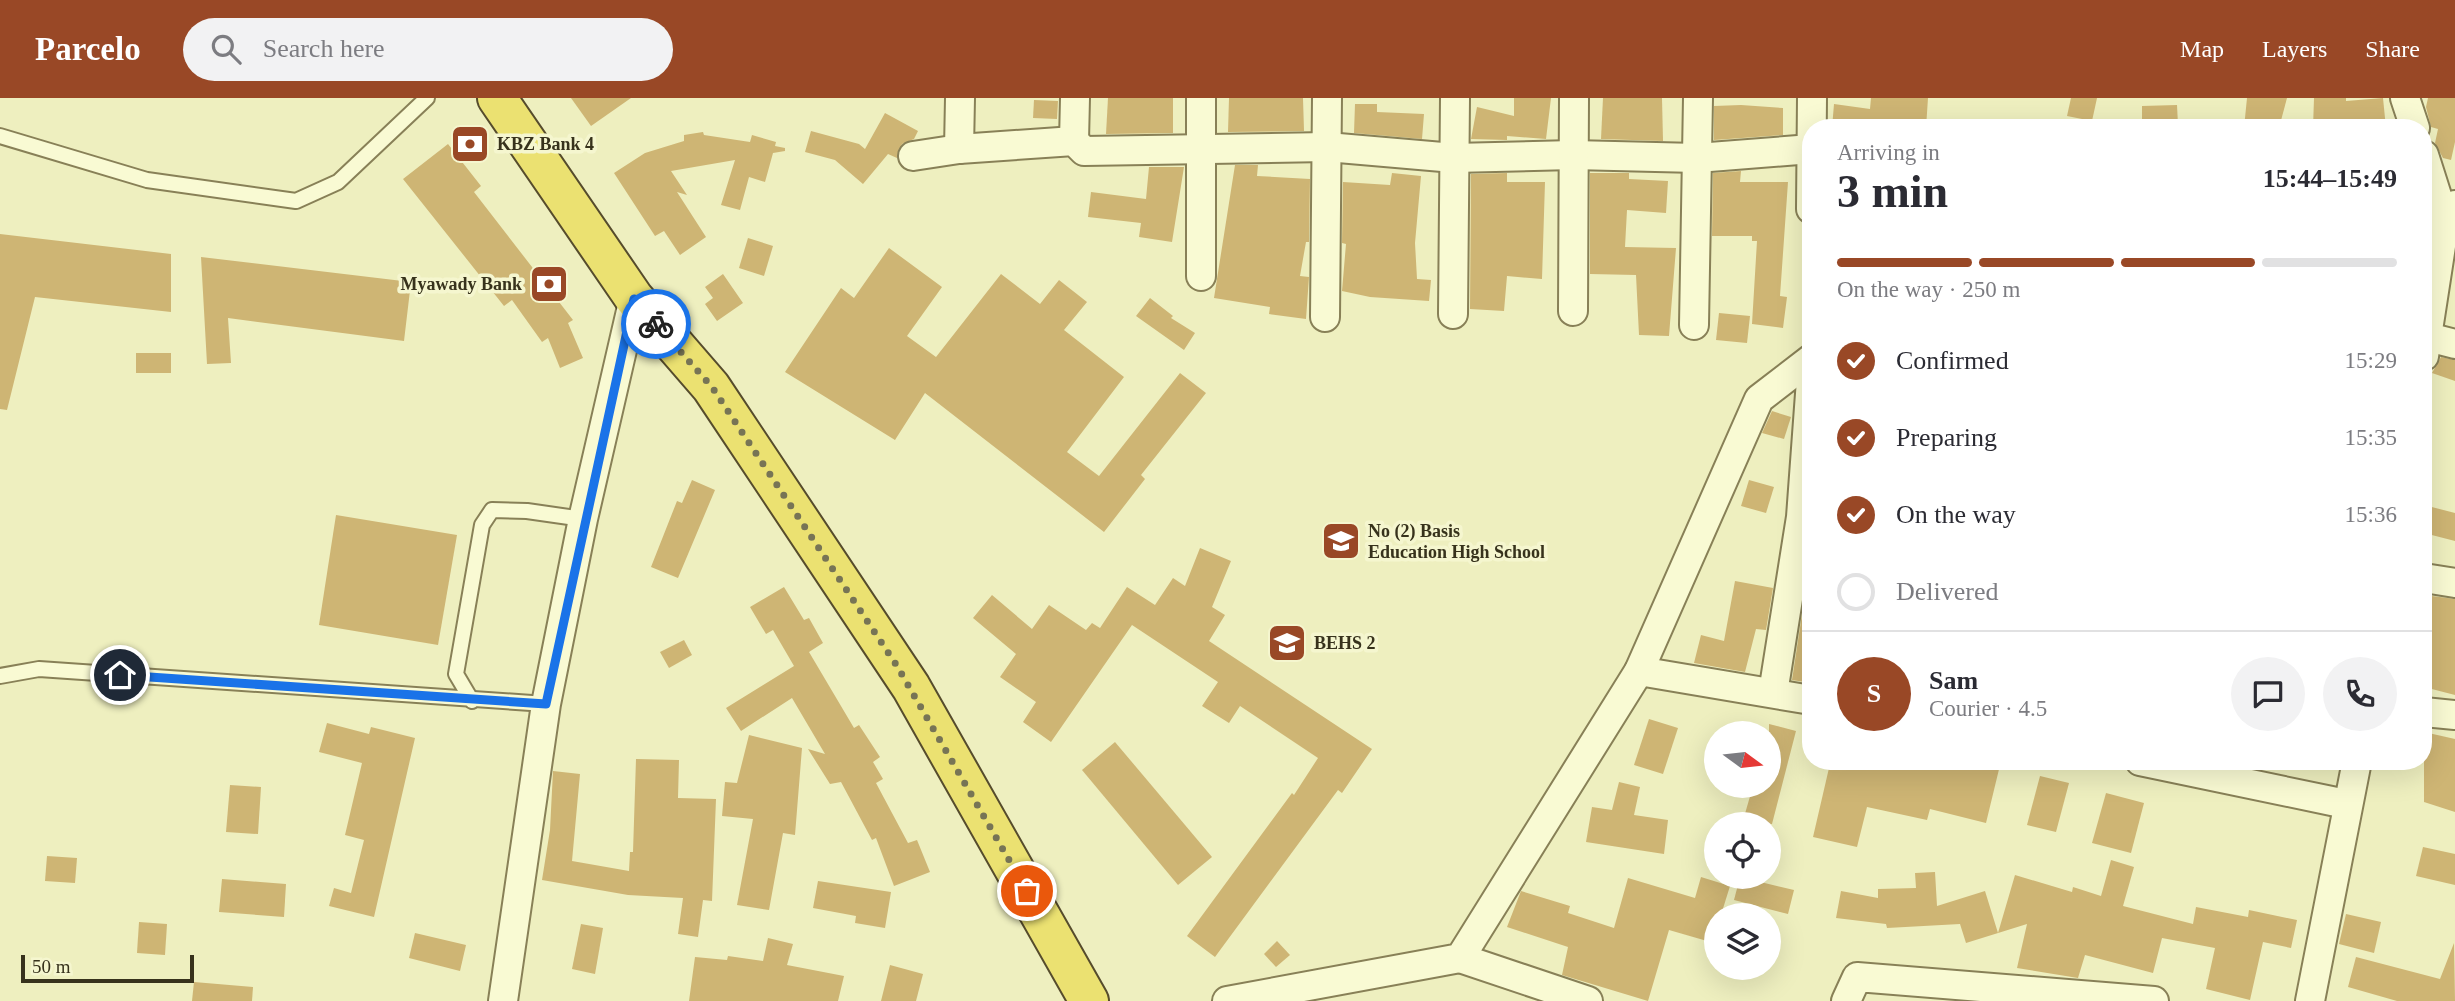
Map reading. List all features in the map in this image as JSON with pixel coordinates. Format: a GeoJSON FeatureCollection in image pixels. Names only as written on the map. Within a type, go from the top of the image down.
{"type":"FeatureCollection","features":[{"type":"Feature","properties":{"kind":"highway"},"geometry":{"type":"LineString","coordinates":[[497,98],[634,299],[712,387],[911,687],[1089,1001]]}},
{"type":"Feature","properties":{"kind":"street"},"geometry":{"type":"LineString","coordinates":[[959,149],[960,98]]}},
{"type":"Feature","properties":{"kind":"street"},"geometry":{"type":"LineString","coordinates":[[1076,98],[1074,141],[1084,151],[1327,147],[1454,158],[1573,155],[1697,158],[1802,150]]}},
{"type":"Feature","properties":{"kind":"street"},"geometry":{"type":"LineString","coordinates":[[1201,98],[1201,276]]}},
{"type":"Feature","properties":{"kind":"street"},"geometry":{"type":"LineString","coordinates":[[1325,317],[1327,98]]}},
{"type":"Feature","properties":{"kind":"street"},"geometry":{"type":"LineString","coordinates":[[1452,314],[1455,98]]}},
{"type":"Feature","properties":{"kind":"street"},"geometry":{"type":"LineString","coordinates":[[1573,311],[1574,98]]}},
{"type":"Feature","properties":{"kind":"street"},"geometry":{"type":"LineString","coordinates":[[1693,326],[1698,98]]}},
{"type":"Feature","properties":{"kind":"street"},"geometry":{"type":"LineString","coordinates":[[1812,98],[1812,119]]}},
{"type":"Feature","properties":{"kind":"street"},"geometry":{"type":"LineString","coordinates":[[2405,98],[2412,119]]}},
{"type":"Feature","properties":{"kind":"street"},"geometry":{"type":"LineString","coordinates":[[913,156],[959,149],[1074,141]]}},
{"type":"Feature","properties":{"kind":"street"},"geometry":{"type":"LineString","coordinates":[[2432,180],[2444,233]]}},
{"type":"Feature","properties":{"kind":"street"},"geometry":{"type":"LineString","coordinates":[[2432,302],[2444,233],[2455,205]]}},
{"type":"Feature","properties":{"kind":"street"},"geometry":{"type":"LineString","coordinates":[[503,1001],[546,704],[583,520],[634,299]]}},
{"type":"Feature","properties":{"kind":"street"},"geometry":{"type":"LineString","coordinates":[[2432,343],[2455,344]]}},
{"type":"Feature","properties":{"kind":"street"},"geometry":{"type":"LineString","coordinates":[[1460,958],[1639,671],[1759,399],[1802,366]]}},
{"type":"Feature","properties":{"kind":"street"},"geometry":{"type":"LineString","coordinates":[[1773,693],[1802,554]]}},
{"type":"Feature","properties":{"kind":"street"},"geometry":{"type":"LineString","coordinates":[[2432,579],[2455,583]]}},
{"type":"Feature","properties":{"kind":"street"},"geometry":{"type":"LineString","coordinates":[[1639,671],[1802,698]]}},
{"type":"Feature","properties":{"kind":"street"},"geometry":{"type":"LineString","coordinates":[[2432,713],[2455,715]]}},
{"type":"Feature","properties":{"kind":"street"},"geometry":{"type":"LineString","coordinates":[[2183,770],[2346,804]]}},
{"type":"Feature","properties":{"kind":"street"},"geometry":{"type":"LineString","coordinates":[[2310,1001],[2355,770]]}},
{"type":"Feature","properties":{"kind":"street"},"geometry":{"type":"LineString","coordinates":[[1227,1001],[1460,958],[1588,1001]]}},
{"type":"Feature","properties":{"kind":"street"},"geometry":{"type":"LineString","coordinates":[[1846,1001],[1857,977],[2154,1001]]}},
{"type":"Feature","properties":{"kind":"lane"},"geometry":{"type":"LineString","coordinates":[[0,136],[147,180],[296,201],[338,181],[427,98]]}},
{"type":"Feature","properties":{"kind":"lane"},"geometry":{"type":"LineString","coordinates":[[472,701],[456,674],[482,524],[492,510],[527,510],[583,520]]}},
{"type":"Feature","properties":{"kind":"lane"},"geometry":{"type":"LineString","coordinates":[[0,676],[39,669],[472,701],[546,704]]}},
{"type":"Feature","properties":{"kind":"building"},"geometry":{"type":"Polygon","coordinates":[[[571,98],[631,98],[591,126],[571,98]]]}},
{"type":"Feature","properties":{"kind":"building"},"geometry":{"type":"Polygon","coordinates":[[[1108,98],[1173,98],[1173,133],[1106,134],[1108,98]]]}},
{"type":"Feature","properties":{"kind":"building"},"geometry":{"type":"Polygon","coordinates":[[[1229,98],[1303,98],[1304,131],[1228,132],[1229,98]]]}},
{"type":"Feature","properties":{"kind":"building"},"geometry":{"type":"Polygon","coordinates":[[[1514,98],[1551,98],[1546,139],[1507,136],[1507,140],[1471,139],[1477,107],[1514,116],[1514,98]]]}},
{"type":"Feature","properties":{"kind":"building"},"geometry":{"type":"Polygon","coordinates":[[[1603,98],[1662,98],[1663,141],[1601,139],[1603,98]]]}},
{"type":"Feature","properties":{"kind":"building"},"geometry":{"type":"Polygon","coordinates":[[[1871,98],[1928,98],[1927,119],[1833,119],[1834,104],[1870,109],[1871,98]]]}},
{"type":"Feature","properties":{"kind":"building"},"geometry":{"type":"Polygon","coordinates":[[[2071,98],[2097,98],[2092,119],[2067,116],[2071,98]]]}},
{"type":"Feature","properties":{"kind":"building"},"geometry":{"type":"Polygon","coordinates":[[[2247,98],[2287,98],[2281,119],[2245,119],[2247,98]]]}},
{"type":"Feature","properties":{"kind":"building"},"geometry":{"type":"Polygon","coordinates":[[[2314,98],[2346,98],[2346,101],[2383,98],[2385,119],[2313,119],[2314,98]]]}},
{"type":"Feature","properties":{"kind":"building"},"geometry":{"type":"Polygon","coordinates":[[[2428,98],[2455,98],[2455,142],[2451,160],[2443,158],[2435,143],[2438,129],[2432,127],[2432,119],[2429,119],[2426,107],[2428,98]]]}},
{"type":"Feature","properties":{"kind":"building"},"geometry":{"type":"Polygon","coordinates":[[[1034,100],[1058,101],[1057,119],[1033,118],[1034,100]]]}},
{"type":"Feature","properties":{"kind":"building"},"geometry":{"type":"Polygon","coordinates":[[[1355,104],[1377,104],[1377,112],[1424,114],[1422,139],[1354,133],[1355,104]]]}},
{"type":"Feature","properties":{"kind":"building"},"geometry":{"type":"Polygon","coordinates":[[[2177,105],[2178,119],[2142,119],[2142,106],[2177,105]]]}},
{"type":"Feature","properties":{"kind":"building"},"geometry":{"type":"Polygon","coordinates":[[[1714,106],[1783,108],[1783,135],[1714,140],[1714,106]]]}},
{"type":"Feature","properties":{"kind":"building"},"geometry":{"type":"Polygon","coordinates":[[[885,113],[918,131],[914,139],[902,144],[897,158],[888,154],[863,184],[835,160],[805,152],[811,131],[859,144],[865,149],[885,113]]]}},
{"type":"Feature","properties":{"kind":"building"},"geometry":{"type":"Polygon","coordinates":[[[703,132],[704,135],[750,142],[752,135],[776,142],[775,146],[785,148],[785,151],[773,153],[765,182],[749,177],[740,210],[721,205],[735,160],[671,171],[687,195],[677,192],[706,237],[680,255],[664,231],[655,236],[614,173],[645,153],[684,141],[684,135],[703,132]]]}},
{"type":"Feature","properties":{"kind":"building"},"geometry":{"type":"Polygon","coordinates":[[[448,144],[481,186],[474,192],[573,320],[568,323],[583,358],[560,368],[548,338],[542,342],[512,300],[504,306],[403,179],[448,144]]]}},
{"type":"Feature","properties":{"kind":"building"},"geometry":{"type":"Polygon","coordinates":[[[1235,165],[1258,165],[1257,176],[1310,179],[1309,242],[1306,242],[1300,276],[1309,277],[1306,319],[1269,314],[1270,307],[1214,298],[1235,165]]]}},
{"type":"Feature","properties":{"kind":"building"},"geometry":{"type":"Polygon","coordinates":[[[1149,167],[1184,167],[1172,242],[1139,237],[1141,223],[1088,217],[1091,192],[1146,199],[1149,167]]]}},
{"type":"Feature","properties":{"kind":"building"},"geometry":{"type":"Polygon","coordinates":[[[1741,171],[1740,182],[1788,182],[1780,296],[1787,297],[1783,328],[1752,324],[1757,241],[1752,241],[1752,236],[1712,236],[1713,173],[1741,171]]]}},
{"type":"Feature","properties":{"kind":"building"},"geometry":{"type":"Polygon","coordinates":[[[1392,173],[1421,176],[1415,243],[1417,279],[1431,280],[1429,301],[1370,297],[1342,291],[1346,244],[1342,243],[1343,182],[1390,185],[1392,173]]]}},
{"type":"Feature","properties":{"kind":"building"},"geometry":{"type":"Polygon","coordinates":[[[1507,173],[1507,182],[1545,182],[1542,279],[1507,276],[1504,311],[1470,309],[1471,174],[1507,173]]]}},
{"type":"Feature","properties":{"kind":"building"},"geometry":{"type":"Polygon","coordinates":[[[1590,173],[1629,173],[1629,179],[1668,181],[1666,213],[1627,210],[1625,247],[1676,248],[1669,336],[1639,335],[1636,275],[1590,274],[1590,173]]]}},
{"type":"Feature","properties":{"kind":"building"},"geometry":{"type":"Polygon","coordinates":[[[0,234],[171,254],[171,312],[35,297],[7,410],[0,409],[0,234]]]}},
{"type":"Feature","properties":{"kind":"building"},"geometry":{"type":"Polygon","coordinates":[[[748,238],[773,246],[764,276],[739,268],[748,238]]]}},
{"type":"Feature","properties":{"kind":"building"},"geometry":{"type":"Polygon","coordinates":[[[889,248],[942,287],[907,336],[936,357],[1001,274],[1040,304],[1059,280],[1087,302],[1064,330],[1124,377],[1067,452],[1099,476],[1180,373],[1206,393],[1141,475],[1145,479],[1104,532],[925,393],[895,440],[785,372],[841,288],[854,298],[889,248]]]}},
{"type":"Feature","properties":{"kind":"building"},"geometry":{"type":"Polygon","coordinates":[[[201,257],[411,282],[404,341],[228,318],[231,363],[207,364],[201,257]]]}},
{"type":"Feature","properties":{"kind":"building"},"geometry":{"type":"Polygon","coordinates":[[[723,274],[743,303],[717,321],[705,304],[713,298],[705,287],[723,274]]]}},
{"type":"Feature","properties":{"kind":"building"},"geometry":{"type":"Polygon","coordinates":[[[1150,298],[1173,316],[1171,318],[1195,333],[1184,350],[1136,316],[1150,298]]]}},
{"type":"Feature","properties":{"kind":"building"},"geometry":{"type":"Polygon","coordinates":[[[1719,313],[1750,316],[1747,343],[1716,340],[1719,313]]]}},
{"type":"Feature","properties":{"kind":"building"},"geometry":{"type":"Polygon","coordinates":[[[136,353],[171,353],[171,373],[136,373],[136,353]]]}},
{"type":"Feature","properties":{"kind":"building"},"geometry":{"type":"Polygon","coordinates":[[[2441,357],[2455,360],[2455,381],[2432,373],[2441,357]]]}},
{"type":"Feature","properties":{"kind":"building"},"geometry":{"type":"Polygon","coordinates":[[[1772,411],[1791,417],[1784,439],[1762,433],[1772,411]]]}},
{"type":"Feature","properties":{"kind":"building"},"geometry":{"type":"Polygon","coordinates":[[[692,480],[715,490],[678,578],[651,567],[677,501],[682,503],[692,480]]]}},
{"type":"Feature","properties":{"kind":"building"},"geometry":{"type":"Polygon","coordinates":[[[1749,480],[1774,487],[1766,513],[1741,506],[1749,480]]]}},
{"type":"Feature","properties":{"kind":"building"},"geometry":{"type":"Polygon","coordinates":[[[2432,507],[2455,513],[2455,541],[2432,535],[2432,507]]]}},
{"type":"Feature","properties":{"kind":"building"},"geometry":{"type":"Polygon","coordinates":[[[336,515],[457,535],[438,645],[319,625],[336,515]]]}},
{"type":"Feature","properties":{"kind":"building"},"geometry":{"type":"Polygon","coordinates":[[[1200,548],[1231,561],[1212,607],[1225,615],[1209,641],[1372,749],[1342,793],[1338,790],[1215,957],[1187,936],[1292,793],[1294,795],[1318,758],[1240,706],[1229,723],[1202,706],[1218,682],[1132,625],[1051,742],[1023,722],[1036,702],[1000,677],[1016,654],[973,618],[992,595],[1032,629],[1049,605],[1086,630],[1092,623],[1100,628],[1127,587],[1155,605],[1173,578],[1185,586],[1200,548]]]}},
{"type":"Feature","properties":{"kind":"building"},"geometry":{"type":"Polygon","coordinates":[[[1735,581],[1773,588],[1766,630],[1756,629],[1745,672],[1694,663],[1701,635],[1724,641],[1735,581]]]}},
{"type":"Feature","properties":{"kind":"building"},"geometry":{"type":"Polygon","coordinates":[[[784,587],[804,620],[809,618],[823,643],[809,652],[854,728],[859,725],[880,757],[873,762],[883,779],[876,783],[908,843],[917,840],[930,872],[894,886],[876,838],[872,840],[841,782],[830,784],[808,749],[825,754],[792,698],[741,731],[726,708],[794,666],[773,630],[766,634],[750,607],[784,587]]]}},
{"type":"Feature","properties":{"kind":"building"},"geometry":{"type":"Polygon","coordinates":[[[2432,596],[2455,599],[2455,695],[2432,689],[2432,596]]]}},
{"type":"Feature","properties":{"kind":"building"},"geometry":{"type":"Polygon","coordinates":[[[1802,615],[1802,682],[1792,680],[1802,615]]]}},
{"type":"Feature","properties":{"kind":"building"},"geometry":{"type":"Polygon","coordinates":[[[684,640],[692,655],[669,668],[660,652],[684,640]]]}},
{"type":"Feature","properties":{"kind":"building"},"geometry":{"type":"Polygon","coordinates":[[[1649,719],[1678,728],[1663,774],[1634,765],[1649,719]]]}},
{"type":"Feature","properties":{"kind":"building"},"geometry":{"type":"Polygon","coordinates":[[[327,723],[369,734],[371,727],[415,738],[374,917],[329,906],[334,888],[351,893],[364,840],[345,835],[362,763],[319,752],[327,723]]]}},
{"type":"Feature","properties":{"kind":"building"},"geometry":{"type":"Polygon","coordinates":[[[1782,727],[1796,731],[1782,785],[1782,727]]]}},
{"type":"Feature","properties":{"kind":"building"},"geometry":{"type":"Polygon","coordinates":[[[2432,734],[2455,739],[2455,812],[2424,802],[2424,770],[2432,770],[2432,734]]]}},
{"type":"Feature","properties":{"kind":"building"},"geometry":{"type":"Polygon","coordinates":[[[749,735],[802,748],[795,835],[783,833],[769,910],[737,905],[753,819],[722,816],[725,782],[737,783],[749,735]]]}},
{"type":"Feature","properties":{"kind":"building"},"geometry":{"type":"Polygon","coordinates":[[[1115,742],[1212,857],[1178,885],[1082,770],[1115,742]]]}},
{"type":"Feature","properties":{"kind":"building"},"geometry":{"type":"Polygon","coordinates":[[[636,759],[679,760],[678,798],[716,799],[712,901],[703,900],[698,937],[678,934],[683,898],[628,895],[542,880],[550,830],[553,771],[580,774],[572,861],[629,871],[630,852],[633,852],[636,759]]]}},
{"type":"Feature","properties":{"kind":"building"},"geometry":{"type":"Polygon","coordinates":[[[1829,770],[1999,770],[1986,823],[1930,809],[1927,820],[1867,807],[1857,847],[1813,837],[1829,770]]]}},
{"type":"Feature","properties":{"kind":"building"},"geometry":{"type":"Polygon","coordinates":[[[2040,776],[2069,783],[2056,832],[2027,825],[2040,776]]]}},
{"type":"Feature","properties":{"kind":"building"},"geometry":{"type":"Polygon","coordinates":[[[1619,782],[1640,787],[1634,815],[1668,820],[1664,854],[1586,842],[1592,807],[1612,810],[1619,782]]]}},
{"type":"Feature","properties":{"kind":"building"},"geometry":{"type":"Polygon","coordinates":[[[230,785],[261,787],[258,834],[226,832],[230,785]]]}},
{"type":"Feature","properties":{"kind":"building"},"geometry":{"type":"Polygon","coordinates":[[[2106,793],[2144,803],[2131,853],[2092,843],[2106,793]]]}},
{"type":"Feature","properties":{"kind":"building"},"geometry":{"type":"Polygon","coordinates":[[[1750,798],[1779,798],[1775,812],[1745,812],[1750,798]]]}},
{"type":"Feature","properties":{"kind":"building"},"geometry":{"type":"Polygon","coordinates":[[[2423,847],[2455,854],[2455,885],[2416,876],[2423,847]]]}},
{"type":"Feature","properties":{"kind":"building"},"geometry":{"type":"Polygon","coordinates":[[[47,856],[77,858],[75,883],[45,881],[47,856]]]}},
{"type":"Feature","properties":{"kind":"building"},"geometry":{"type":"Polygon","coordinates":[[[2111,860],[2134,867],[2123,906],[2193,924],[2196,907],[2248,917],[2249,910],[2297,920],[2291,948],[2263,942],[2250,1000],[2206,989],[2215,948],[2162,938],[2153,973],[2085,955],[2078,978],[2017,968],[2027,924],[1966,943],[1960,924],[1887,928],[1886,924],[1836,918],[1841,891],[1878,898],[1878,889],[1916,888],[1915,873],[1935,872],[1937,906],[1985,891],[1998,933],[2015,875],[2072,892],[2073,887],[2101,896],[2111,860]]]}},
{"type":"Feature","properties":{"kind":"building"},"geometry":{"type":"Polygon","coordinates":[[[1701,877],[1704,878],[1704,889],[1729,889],[1725,903],[1704,903],[1704,940],[1669,930],[1648,1001],[1562,975],[1568,947],[1507,927],[1521,891],[1570,906],[1568,913],[1614,928],[1628,878],[1695,898],[1701,877]]]}},
{"type":"Feature","properties":{"kind":"building"},"geometry":{"type":"Polygon","coordinates":[[[222,879],[286,884],[284,917],[219,912],[222,879]]]}},
{"type":"Feature","properties":{"kind":"building"},"geometry":{"type":"Polygon","coordinates":[[[818,881],[891,892],[885,928],[855,923],[856,916],[813,908],[818,881]]]}},
{"type":"Feature","properties":{"kind":"building"},"geometry":{"type":"Polygon","coordinates":[[[1781,887],[1794,890],[1788,914],[1781,912],[1781,903],[1746,903],[1734,900],[1737,889],[1781,889],[1781,887]]]}},
{"type":"Feature","properties":{"kind":"building"},"geometry":{"type":"Polygon","coordinates":[[[2346,914],[2381,922],[2374,953],[2339,944],[2346,914]]]}},
{"type":"Feature","properties":{"kind":"building"},"geometry":{"type":"Polygon","coordinates":[[[139,922],[167,924],[165,955],[137,953],[139,922]]]}},
{"type":"Feature","properties":{"kind":"building"},"geometry":{"type":"Polygon","coordinates":[[[581,924],[603,928],[595,974],[572,969],[581,924]]]}},
{"type":"Feature","properties":{"kind":"building"},"geometry":{"type":"Polygon","coordinates":[[[415,933],[466,945],[460,971],[409,958],[415,933]]]}},
{"type":"Feature","properties":{"kind":"building"},"geometry":{"type":"Polygon","coordinates":[[[768,938],[793,944],[787,965],[844,976],[838,1001],[689,1001],[695,957],[727,960],[728,956],[763,961],[768,938]]]}},
{"type":"Feature","properties":{"kind":"building"},"geometry":{"type":"Polygon","coordinates":[[[1277,941],[1290,955],[1276,967],[1264,954],[1277,941]]]}},
{"type":"Feature","properties":{"kind":"building"},"geometry":{"type":"Polygon","coordinates":[[[2454,943],[2455,1001],[2397,1001],[2348,987],[2356,957],[2440,979],[2454,943]]]}},
{"type":"Feature","properties":{"kind":"building"},"geometry":{"type":"Polygon","coordinates":[[[890,965],[923,974],[916,1001],[881,1001],[890,965]]]}},
{"type":"Feature","properties":{"kind":"building"},"geometry":{"type":"Polygon","coordinates":[[[194,982],[253,987],[252,1001],[192,1001],[194,982]]]}},
{"type":"Feature","properties":{"kind":"way so far"},"geometry":{"type":"LineString","coordinates":[[656,324],[712,387],[911,687],[1027,891]]}},
{"type":"Feature","properties":{"kind":"place","name":"KBZ Bank 4"},"geometry":{"type":"Point","coordinates":[470,144]}},
{"type":"Feature","properties":{"kind":"place","name":"Myawady Bank"},"geometry":{"type":"Point","coordinates":[549,284]}},
{"type":"Feature","properties":{"kind":"place","name":"No (2) Basis Education High School"},"geometry":{"type":"Point","coordinates":[1341,541]}},
{"type":"Feature","properties":{"kind":"place","name":"BEHS 2"},"geometry":{"type":"Point","coordinates":[1287,643]}},
{"type":"Feature","properties":{"kind":"route"},"geometry":{"type":"LineString","coordinates":[[120,675],[546,704],[583,520],[634,299],[656,324]]}}]}
